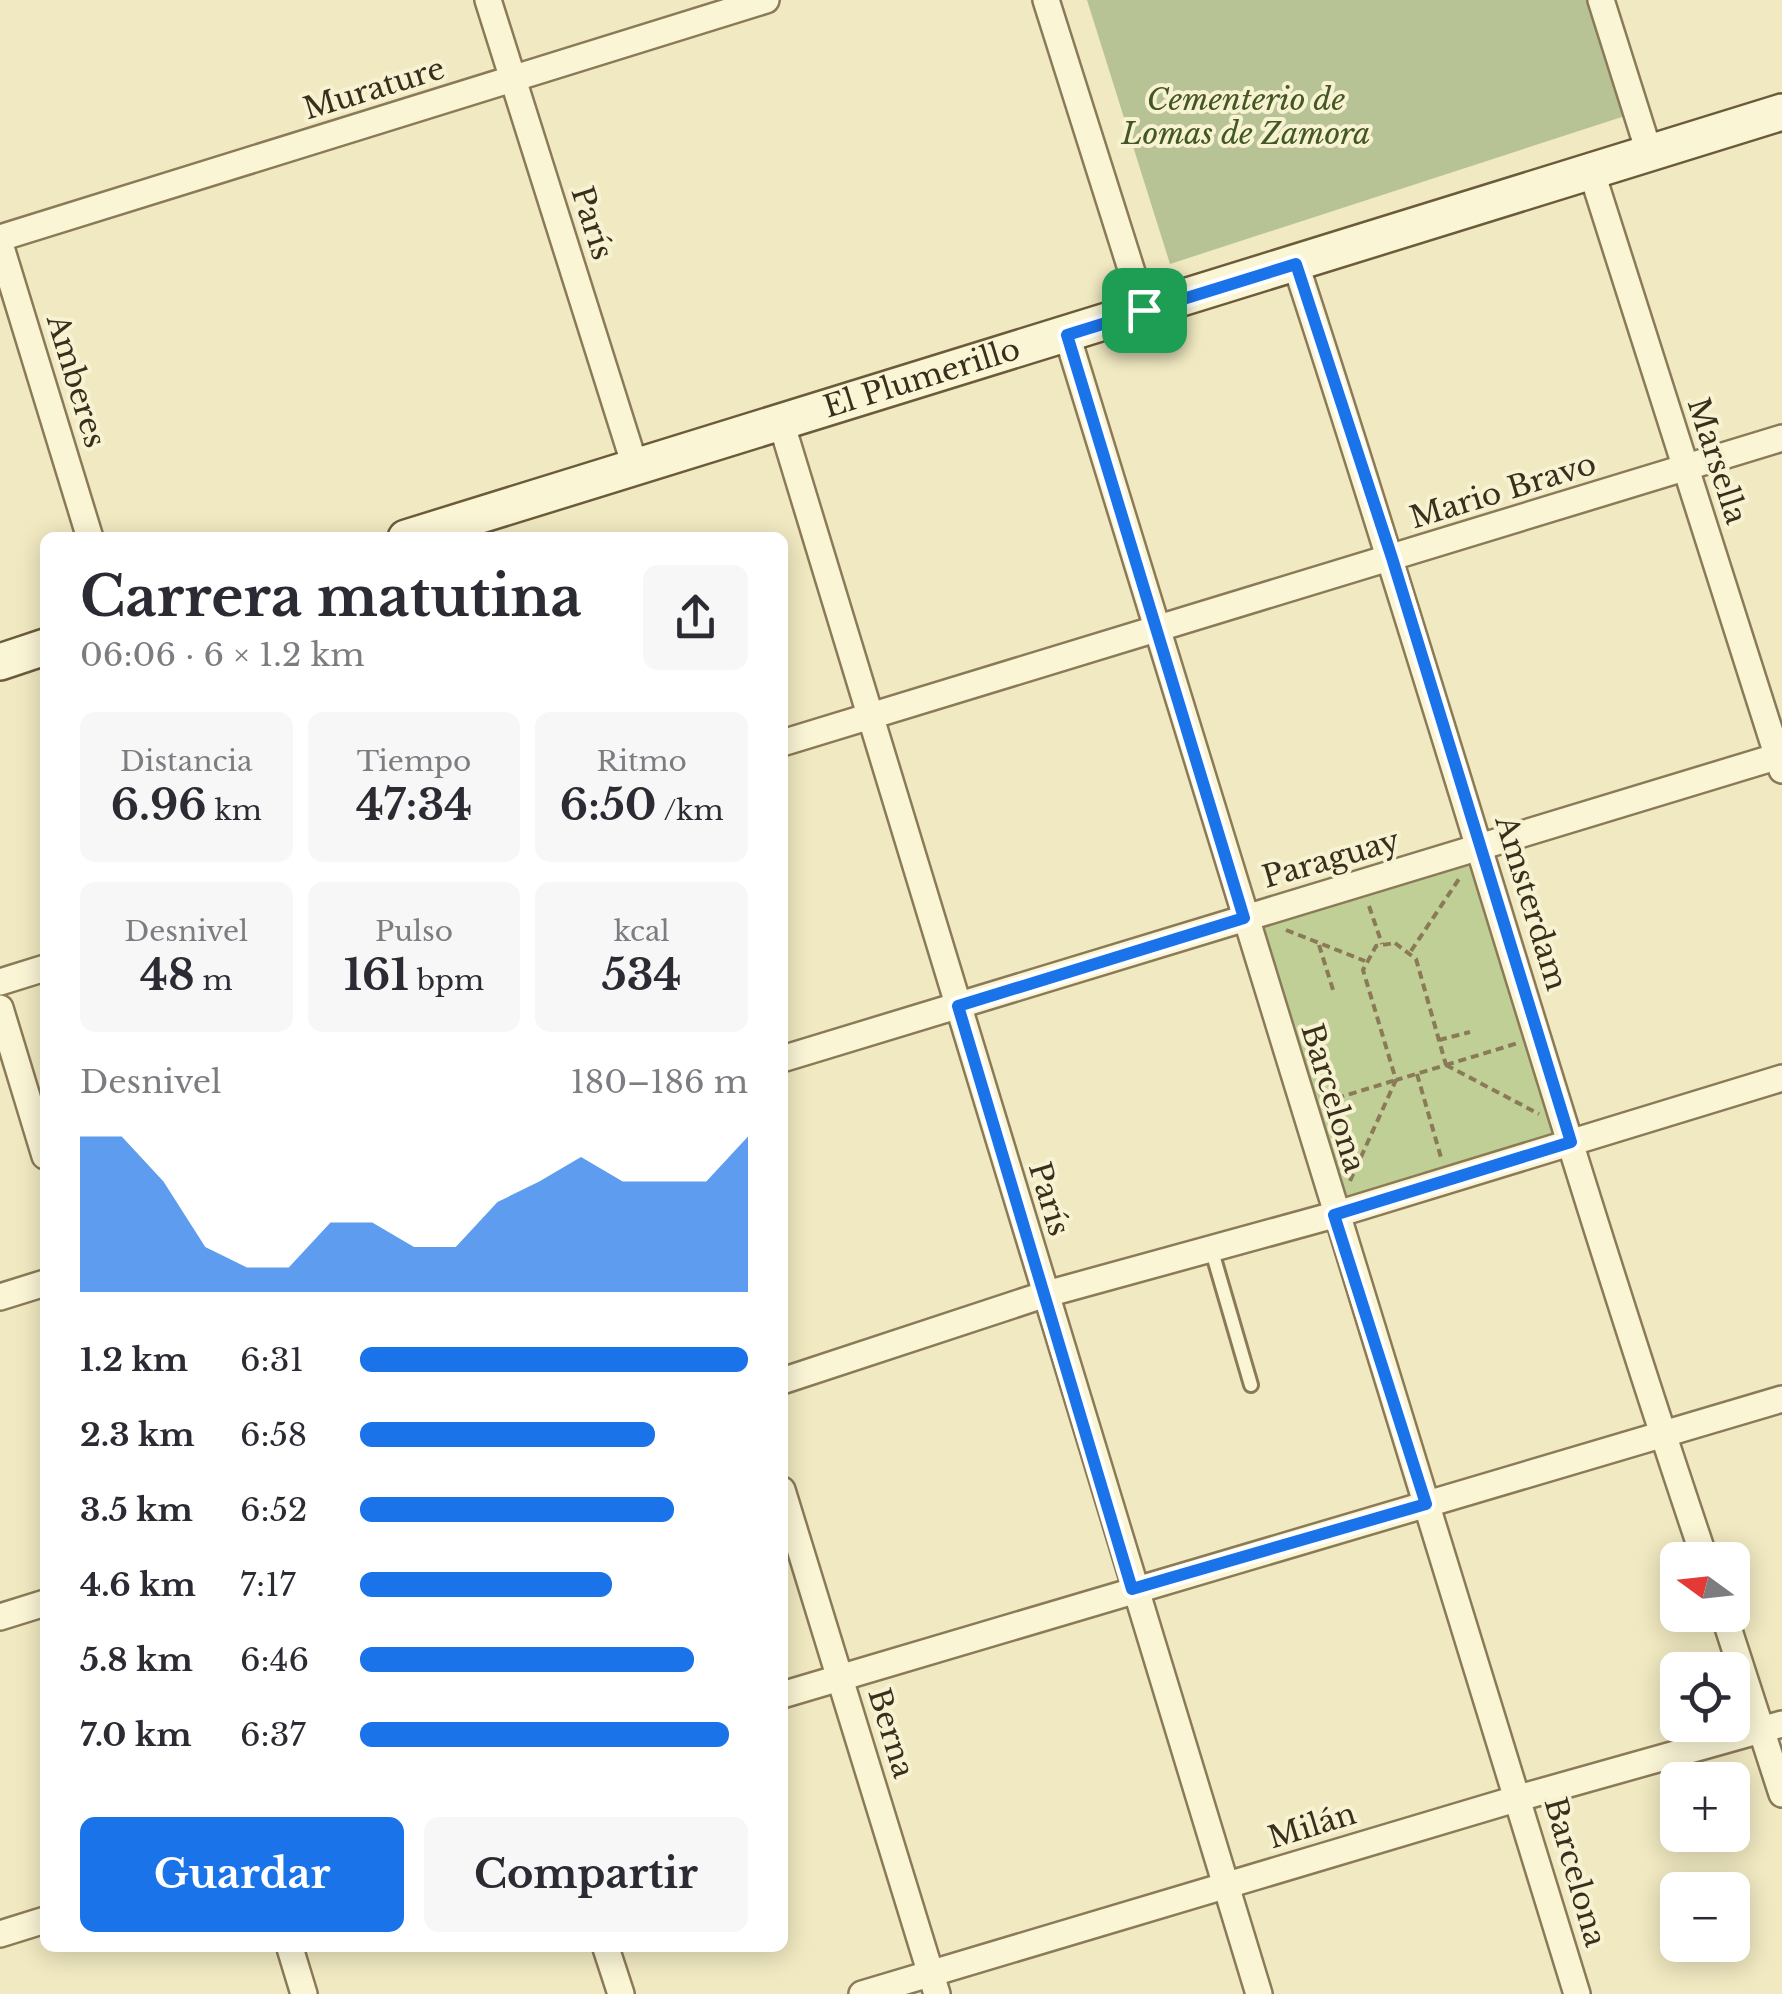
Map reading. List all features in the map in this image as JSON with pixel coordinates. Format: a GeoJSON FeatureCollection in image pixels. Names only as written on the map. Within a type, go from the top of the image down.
{"type":"FeatureCollection","features":[{"type":"Feature","properties":{"kind":"street","name":"París"},"geometry":{"type":"LineString","coordinates":[[488,0],[635,466]]}},
{"type":"Feature","properties":{"kind":"street","name":"Murature"},"geometry":{"type":"LineString","coordinates":[[0,241],[766,0]]}},
{"type":"Feature","properties":{"kind":"street"},"geometry":{"type":"LineString","coordinates":[[1046,0],[1144,310]]}},
{"type":"Feature","properties":{"kind":"street"},"geometry":{"type":"LineString","coordinates":[[1601,0],[1649,152]]}},
{"type":"Feature","properties":{"kind":"street","name":"El Plumerillo"},"geometry":{"type":"LineString","coordinates":[[447,532],[488,526],[635,466],[1782,112]]}},
{"type":"Feature","properties":{"kind":"street","name":"Marsella"},"geometry":{"type":"LineString","coordinates":[[1591,170],[1781,761]]}},
{"type":"Feature","properties":{"kind":"street","name":"Amberes"},"geometry":{"type":"LineString","coordinates":[[0,241],[88,532]]}},
{"type":"Feature","properties":{"kind":"street","name":"Amsterdam"},"geometry":{"type":"LineString","coordinates":[[1296,264],[1392,558],[1568,1136],[1699,1542]]}},
{"type":"Feature","properties":{"kind":"street","name":"Barcelona"},"geometry":{"type":"LineString","coordinates":[[1067,335],[1250,916],[1334,1215],[1519,1798],[1576,1994]]}},
{"type":"Feature","properties":{"kind":"street","name":"París"},"geometry":{"type":"LineString","coordinates":[[781,422],[1258,1994]]}},
{"type":"Feature","properties":{"kind":"street","name":"Mario Bravo"},"geometry":{"type":"LineString","coordinates":[[788,741],[1782,438]]}},
{"type":"Feature","properties":{"kind":"street"},"geometry":{"type":"LineString","coordinates":[[0,662],[40,650]]}},
{"type":"Feature","properties":{"kind":"street","name":"Paraguay"},"geometry":{"type":"LineString","coordinates":[[788,1057],[1250,916],[1781,761]]}},
{"type":"Feature","properties":{"kind":"street"},"geometry":{"type":"LineString","coordinates":[[0,982],[40,970]]}},
{"type":"Feature","properties":{"kind":"street"},"geometry":{"type":"LineString","coordinates":[[0,1008],[40,1140]]}},
{"type":"Feature","properties":{"kind":"street"},"geometry":{"type":"LineString","coordinates":[[788,1379],[1043,1295],[1447,1180],[1568,1136],[1782,1078]]}},
{"type":"Feature","properties":{"kind":"street"},"geometry":{"type":"LineString","coordinates":[[0,1297],[40,1285]]}},
{"type":"Feature","properties":{"kind":"street"},"geometry":{"type":"LineString","coordinates":[[788,1693],[1782,1399]]}},
{"type":"Feature","properties":{"kind":"street","name":"Berna"},"geometry":{"type":"LineString","coordinates":[[788,1509],[934,1984]]}},
{"type":"Feature","properties":{"kind":"street"},"geometry":{"type":"LineString","coordinates":[[0,1617],[40,1605]]}},
{"type":"Feature","properties":{"kind":"street"},"geometry":{"type":"LineString","coordinates":[[1731,1632],[1772,1727],[1782,1794]]}},
{"type":"Feature","properties":{"kind":"street","name":"Milán"},"geometry":{"type":"LineString","coordinates":[[862,1994],[934,1984],[1225,1886],[1772,1727]]}},
{"type":"Feature","properties":{"kind":"street"},"geometry":{"type":"LineString","coordinates":[[0,1934],[40,1922]]}},
{"type":"Feature","properties":{"kind":"street"},"geometry":{"type":"LineString","coordinates":[[291,1952],[304,1994]]}},
{"type":"Feature","properties":{"kind":"street"},"geometry":{"type":"LineString","coordinates":[[607,1952],[621,1994]]}},
{"type":"Feature","properties":{"kind":"lane"},"geometry":{"type":"LineString","coordinates":[[1211,1248],[1251,1385]]}},
{"type":"Feature","properties":{"kind":"path"},"geometry":{"type":"LineString","coordinates":[[1411,951],[1480,848]]}},
{"type":"Feature","properties":{"kind":"path"},"geometry":{"type":"LineString","coordinates":[[1362,884],[1382,944]]}},
{"type":"Feature","properties":{"kind":"path"},"geometry":{"type":"LineString","coordinates":[[1250,916],[1365,961]]}},
{"type":"Feature","properties":{"kind":"path"},"geometry":{"type":"LineString","coordinates":[[1334,1215],[1396,1080],[1365,978],[1365,961],[1382,944],[1394,943],[1411,951],[1446,1065],[1568,1136]]}},
{"type":"Feature","properties":{"kind":"path"},"geometry":{"type":"LineString","coordinates":[[1320,946],[1334,993]]}},
{"type":"Feature","properties":{"kind":"path"},"geometry":{"type":"LineString","coordinates":[[1439,1040],[1470,1032]]}},
{"type":"Feature","properties":{"kind":"path"},"geometry":{"type":"LineString","coordinates":[[1302,1109],[1538,1037]]}},
{"type":"Feature","properties":{"kind":"path"},"geometry":{"type":"LineString","coordinates":[[1417,1074],[1447,1180]]}},
{"type":"Feature","properties":{"kind":"green space","name":"Cementerio de Lomas de Zamora"},"geometry":{"type":"Polygon","coordinates":[[[1087,0],[1592,0],[1628,115],[1170,264],[1087,0]]]}},
{"type":"Feature","properties":{"kind":"green space"},"geometry":{"type":"Polygon","coordinates":[[[1480,848],[1571,1142],[1334,1215],[1244,918],[1480,848]]]}},
{"type":"Feature","properties":{"kind":"route"},"geometry":{"type":"LineString","coordinates":[[1296,264],[1392,558],[1571,1142],[1334,1215],[1426,1504],[1132,1589],[958,1006],[1244,918],[1160,628],[1067,335],[1144,310],[1296,264]]}}]}
